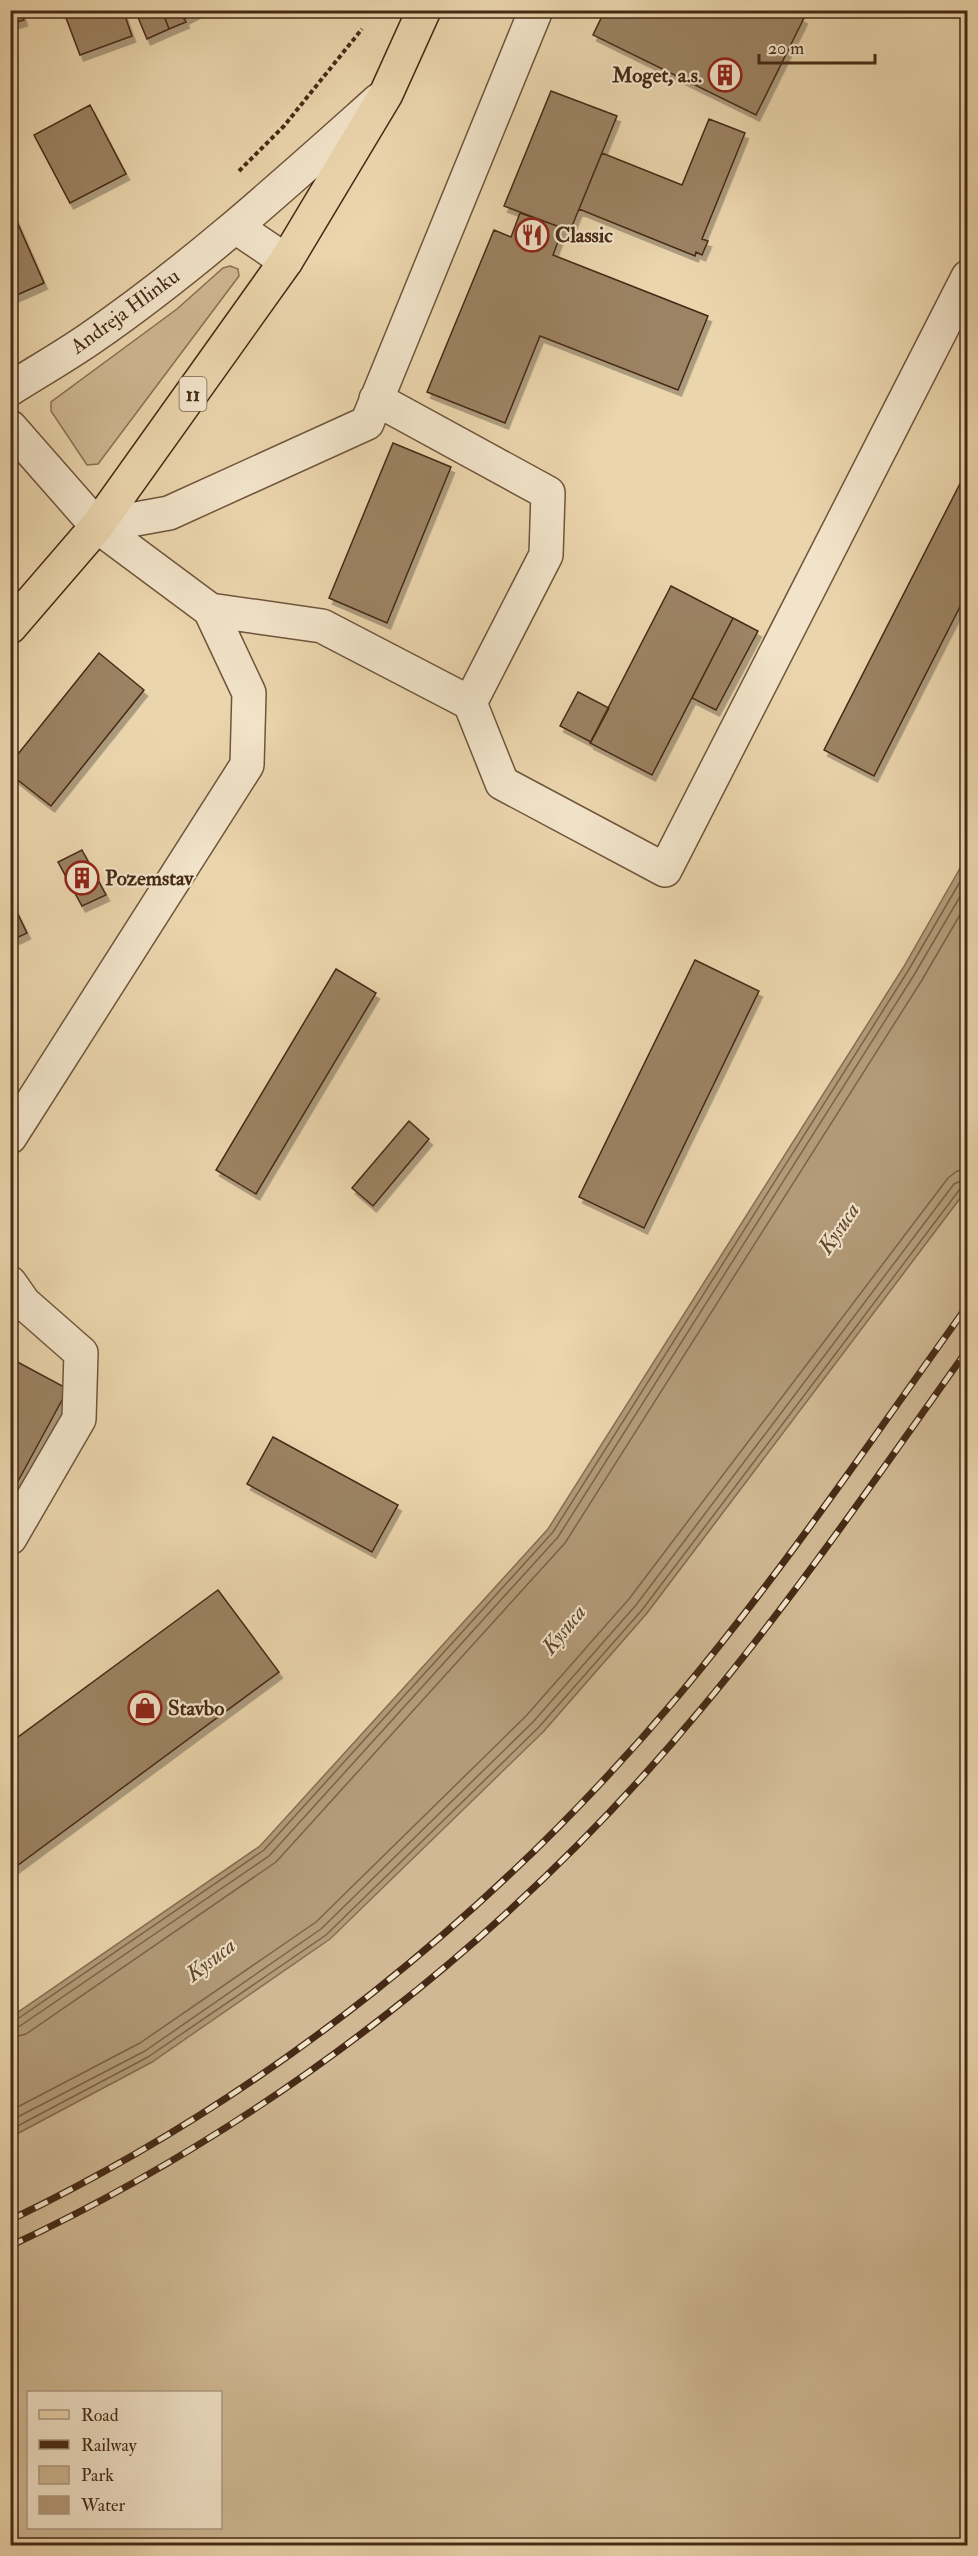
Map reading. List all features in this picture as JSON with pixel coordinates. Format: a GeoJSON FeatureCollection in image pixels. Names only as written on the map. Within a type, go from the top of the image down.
{"type":"FeatureCollection","features":[{"type":"Feature","properties":{"kind":"main road","name":"11"},"geometry":{"type":"LineString","coordinates":[[10,627],[97,526],[286,261],[386,94],[424,10]]}},
{"type":"Feature","properties":{"kind":"street"},"geometry":{"type":"LineString","coordinates":[[97,526],[169,513],[367,423],[536,10]]}},
{"type":"Feature","properties":{"kind":"street","name":"Andreja Hlinku"},"geometry":{"type":"LineString","coordinates":[[10,389],[92,338],[236,227],[386,94]]}},
{"type":"Feature","properties":{"kind":"street"},"geometry":{"type":"LineString","coordinates":[[236,227],[286,261]]}},
{"type":"Feature","properties":{"kind":"street"},"geometry":{"type":"LineString","coordinates":[[210,610],[322,626],[470,703],[502,783],[665,870],[968,277]]}},
{"type":"Feature","properties":{"kind":"street"},"geometry":{"type":"LineString","coordinates":[[376,399],[548,493],[546,555],[470,703]]}},
{"type":"Feature","properties":{"kind":"street"},"geometry":{"type":"LineString","coordinates":[[10,427],[97,526],[210,610],[249,693],[247,765],[10,1137]]}},
{"type":"Feature","properties":{"kind":"street"},"geometry":{"type":"LineString","coordinates":[[10,1283],[24,1303],[81,1353],[79,1419],[10,1538]]}},
{"type":"Feature","properties":{"kind":"path"},"geometry":{"type":"LineString","coordinates":[[234,176],[284,126],[362,29]]}},
{"type":"Feature","properties":{"kind":"green space"},"geometry":{"type":"Polygon","coordinates":[[[230,266],[238,269],[239,276],[98,464],[87,465],[51,411],[51,402],[177,309],[223,268],[230,266]]]}},
{"type":"Feature","properties":{"kind":"green space"},"geometry":{"type":"Polygon","coordinates":[[[967,1189],[967,2545],[11,2546],[11,2137],[152,2062],[543,1732],[647,1613],[967,1189]]]}},
{"type":"Feature","properties":{"kind":"water","name":"Kysuca"},"geometry":{"type":"Polygon","coordinates":[[[967,856],[967,1189],[647,1613],[543,1732],[330,1939],[152,2062],[11,2137],[11,2017],[260,1846],[548,1529],[903,968],[967,856]]]}},
{"type":"Feature","properties":{"kind":"building"},"geometry":{"type":"Polygon","coordinates":[[[10,10],[21,10],[24,20],[10,24],[10,10]]]}},
{"type":"Feature","properties":{"kind":"building"},"geometry":{"type":"Polygon","coordinates":[[[63,10],[123,10],[132,36],[80,55],[63,10]]]}},
{"type":"Feature","properties":{"kind":"building"},"geometry":{"type":"Polygon","coordinates":[[[135,10],[162,10],[169,29],[147,39],[135,10]]]}},
{"type":"Feature","properties":{"kind":"building"},"geometry":{"type":"Polygon","coordinates":[[[162,10],[180,10],[186,22],[169,29],[162,10]]]}},
{"type":"Feature","properties":{"kind":"building"},"geometry":{"type":"Polygon","coordinates":[[[180,10],[199,10],[199,11],[184,19],[180,10]]]}},
{"type":"Feature","properties":{"kind":"building","name":"Moget, a.s."},"geometry":{"type":"Polygon","coordinates":[[[605,10],[790,10],[804,18],[756,115],[593,35],[605,10]]]}},
{"type":"Feature","properties":{"kind":"building"},"geometry":{"type":"Polygon","coordinates":[[[551,91],[617,116],[570,231],[504,206],[551,91]]]}},
{"type":"Feature","properties":{"kind":"building"},"geometry":{"type":"Polygon","coordinates":[[[90,105],[126,174],[70,203],[34,135],[90,105]]]}},
{"type":"Feature","properties":{"kind":"building"},"geometry":{"type":"Polygon","coordinates":[[[709,119],[745,133],[702,239],[708,241],[702,255],[696,252],[695,256],[579,209],[602,153],[682,185],[709,119]]]}},
{"type":"Feature","properties":{"kind":"building"},"geometry":{"type":"Polygon","coordinates":[[[10,206],[44,283],[10,298],[10,206]]]}},
{"type":"Feature","properties":{"kind":"building"},"geometry":{"type":"Polygon","coordinates":[[[520,213],[563,228],[553,255],[708,316],[678,390],[540,336],[505,423],[427,392],[494,230],[511,237],[520,213]]]}},
{"type":"Feature","properties":{"kind":"building"},"geometry":{"type":"Polygon","coordinates":[[[393,443],[451,467],[387,623],[329,598],[393,443]]]}},
{"type":"Feature","properties":{"kind":"building"},"geometry":{"type":"Polygon","coordinates":[[[968,468],[968,591],[874,776],[824,750],[968,468]]]}},
{"type":"Feature","properties":{"kind":"building"},"geometry":{"type":"Polygon","coordinates":[[[671,586],[733,618],[652,775],[590,743],[671,586]]]}},
{"type":"Feature","properties":{"kind":"building"},"geometry":{"type":"Polygon","coordinates":[[[733,618],[758,631],[716,710],[692,698],[733,618]]]}},
{"type":"Feature","properties":{"kind":"building"},"geometry":{"type":"Polygon","coordinates":[[[99,653],[144,690],[51,806],[10,774],[10,764],[99,653]]]}},
{"type":"Feature","properties":{"kind":"building"},"geometry":{"type":"Polygon","coordinates":[[[578,692],[609,708],[591,742],[560,726],[578,692]]]}},
{"type":"Feature","properties":{"kind":"building","name":"Pozemstav"},"geometry":{"type":"Polygon","coordinates":[[[82,850],[106,895],[82,906],[58,862],[82,850]]]}},
{"type":"Feature","properties":{"kind":"building"},"geometry":{"type":"Polygon","coordinates":[[[10,898],[27,933],[10,941],[10,898]]]}},
{"type":"Feature","properties":{"kind":"building"},"geometry":{"type":"Polygon","coordinates":[[[695,960],[759,991],[644,1228],[579,1197],[695,960]]]}},
{"type":"Feature","properties":{"kind":"building"},"geometry":{"type":"Polygon","coordinates":[[[336,969],[376,993],[256,1194],[216,1170],[336,969]]]}},
{"type":"Feature","properties":{"kind":"building"},"geometry":{"type":"Polygon","coordinates":[[[409,1121],[429,1139],[373,1206],[352,1188],[409,1121]]]}},
{"type":"Feature","properties":{"kind":"building"},"geometry":{"type":"Polygon","coordinates":[[[10,1358],[68,1389],[10,1496],[10,1358]]]}},
{"type":"Feature","properties":{"kind":"building"},"geometry":{"type":"Polygon","coordinates":[[[273,1437],[398,1505],[372,1552],[247,1484],[273,1437]]]}},
{"type":"Feature","properties":{"kind":"building","name":"Stavbo"},"geometry":{"type":"Polygon","coordinates":[[[218,1590],[279,1672],[10,1871],[10,1743],[218,1590]]]}},
{"type":"Feature","properties":{"kind":"railway"},"geometry":{"type":"LineString","coordinates":[[10,2220],[105,2171],[197,2117],[287,2057],[373,1993],[455,1924],[534,1851],[609,1775],[717,1648],[827,1503],[968,1305]]}},
{"type":"Feature","properties":{"kind":"railway"},"geometry":{"type":"LineString","coordinates":[[10,2246],[108,2197],[204,2141],[296,2081],[385,2015],[470,1945],[552,1870],[629,1792],[736,1666],[838,1532],[968,1349]]}},
{"type":"Feature","properties":{"kind":"place","name":"Moget, a.s."},"geometry":{"type":"Point","coordinates":[725,75]}},
{"type":"Feature","properties":{"kind":"place","name":"Classic"},"geometry":{"type":"Point","coordinates":[532,235]}},
{"type":"Feature","properties":{"kind":"place","name":"Pozemstav"},"geometry":{"type":"Point","coordinates":[82,878]}},
{"type":"Feature","properties":{"kind":"place","name":"Stavbo"},"geometry":{"type":"Point","coordinates":[145,1708]}}]}
